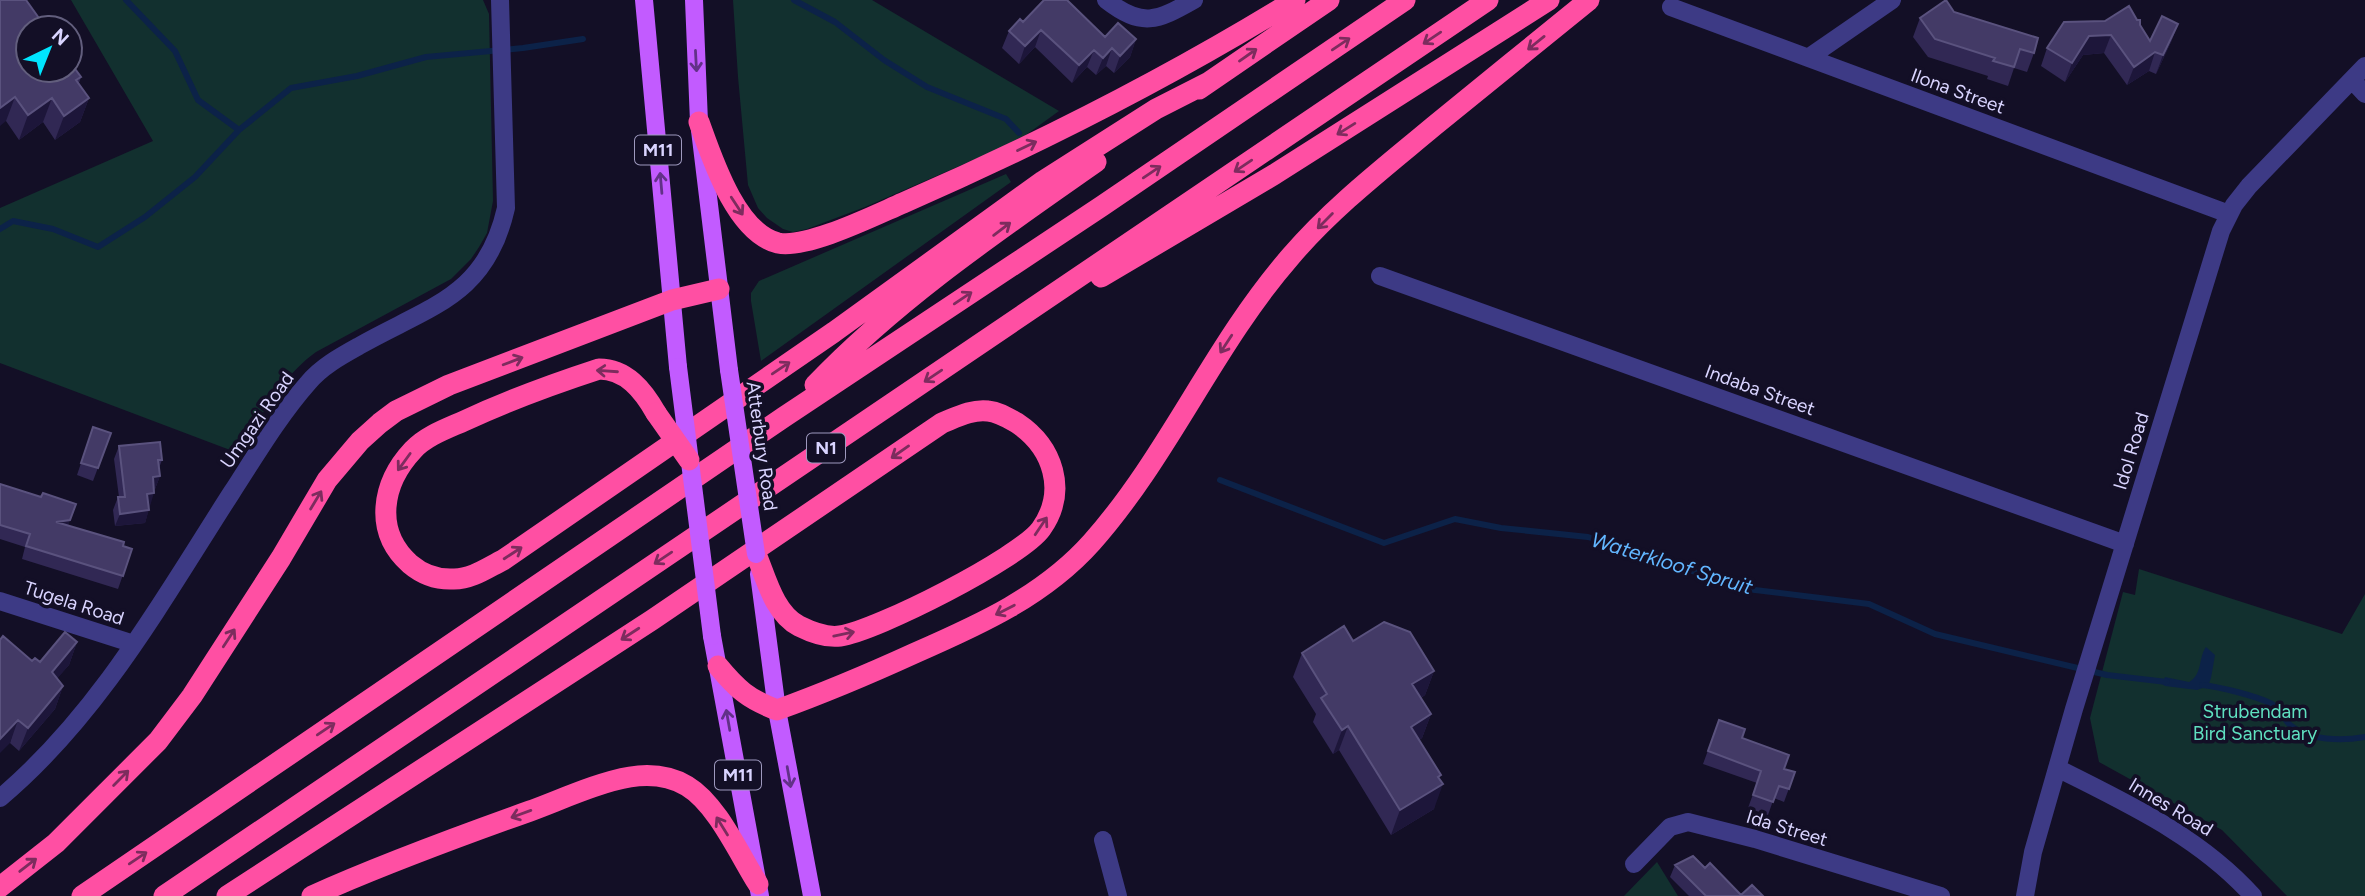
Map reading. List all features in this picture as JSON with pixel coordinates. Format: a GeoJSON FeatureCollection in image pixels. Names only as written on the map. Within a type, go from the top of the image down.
{"type":"FeatureCollection","features":[{"type":"Feature","properties":{"kind":"highway"},"geometry":{"type":"LineString","coordinates":[[699,122],[718,174],[745,218],[768,239],[791,244],[869,218],[975,171],[1234,38],[1295,0]]}},
{"type":"Feature","properties":{"kind":"highway"},"geometry":{"type":"LineString","coordinates":[[784,417],[834,366],[894,313],[1004,228],[1329,0]]}},
{"type":"Feature","properties":{"kind":"highway","name":"N1"},"geometry":{"type":"LineString","coordinates":[[82,896],[784,417],[1114,198],[1405,0]]}},
{"type":"Feature","properties":{"kind":"highway","name":"N1"},"geometry":{"type":"LineString","coordinates":[[164,896],[1488,0]]}},
{"type":"Feature","properties":{"kind":"highway"},"geometry":{"type":"LineString","coordinates":[[966,354],[1149,250],[1275,174],[1549,0]]}},
{"type":"Feature","properties":{"kind":"highway"},"geometry":{"type":"LineString","coordinates":[[718,666],[742,692],[758,703],[777,710],[837,688],[963,632],[1016,605],[1055,576],[1091,543],[1132,490],[1228,342],[1265,288],[1292,255],[1374,176],[1589,0]]}},
{"type":"Feature","properties":{"kind":"highway"},"geometry":{"type":"LineString","coordinates":[[689,460],[656,413],[649,400],[629,378],[611,369],[599,369],[479,414],[432,435],[415,448],[399,467],[385,503],[385,520],[388,532],[406,560],[417,570],[435,579],[470,577],[503,560],[834,332],[1043,181],[1156,109],[1211,81]]}},
{"type":"Feature","properties":{"kind":"highway"},"geometry":{"type":"LineString","coordinates":[[0,887],[56,844],[158,741],[192,696],[281,558],[327,480],[360,441],[396,411],[449,385],[672,300],[719,289]]}},
{"type":"Feature","properties":{"kind":"highway"},"geometry":{"type":"LineString","coordinates":[[227,896],[652,620],[942,423],[967,412],[987,411],[1006,416],[1033,436],[1049,456],[1056,492],[1041,529],[1026,544],[980,573],[870,627],[842,636],[828,636],[811,631],[774,612],[773,595],[756,554]]}},
{"type":"Feature","properties":{"kind":"highway"},"geometry":{"type":"LineString","coordinates":[[312,896],[426,848],[574,795],[629,777],[652,775],[685,785],[698,793],[713,812],[759,890]]}},
{"type":"Feature","properties":{"kind":"main road","name":"M11"},"geometry":{"type":"LineString","coordinates":[[644,0],[689,460],[712,636],[759,890]]}},
{"type":"Feature","properties":{"kind":"main road","name":"Atterbury Road"},"geometry":{"type":"LineString","coordinates":[[694,0],[699,122],[729,370],[756,554]]}},
{"type":"Feature","properties":{"kind":"main road","name":"M11"},"geometry":{"type":"LineString","coordinates":[[774,612],[777,710],[812,896]]}},
{"type":"Feature","properties":{"kind":"street","name":"Umgazi Road"},"geometry":{"type":"LineString","coordinates":[[0,798],[51,752],[134,644],[243,476],[308,382],[347,352],[466,285],[492,252],[506,208],[500,0]]}},
{"type":"Feature","properties":{"kind":"street"},"geometry":{"type":"LineString","coordinates":[[1106,0],[1122,13],[1148,20],[1161,18],[1194,0]]}},
{"type":"Feature","properties":{"kind":"street"},"geometry":{"type":"LineString","coordinates":[[1808,58],[1892,0]]}},
{"type":"Feature","properties":{"kind":"street","name":"Ilona Street"},"geometry":{"type":"LineString","coordinates":[[1671,8],[2229,214]]}},
{"type":"Feature","properties":{"kind":"street"},"geometry":{"type":"LineString","coordinates":[[2359,73],[2365,94]]}},
{"type":"Feature","properties":{"kind":"street","name":"Idol Road"},"geometry":{"type":"LineString","coordinates":[[2025,896],[2033,852],[2074,709],[2214,254],[2229,214],[2249,186],[2359,73]]}},
{"type":"Feature","properties":{"kind":"street","name":"Indaba Street"},"geometry":{"type":"LineString","coordinates":[[1380,276],[2125,544]]}},
{"type":"Feature","properties":{"kind":"street","name":"Tugela Road"},"geometry":{"type":"LineString","coordinates":[[0,601],[134,644]]}},
{"type":"Feature","properties":{"kind":"street","name":"Innes Road"},"geometry":{"type":"LineString","coordinates":[[2057,768],[2183,835],[2221,865],[2253,896]]}},
{"type":"Feature","properties":{"kind":"street","name":"Ida Street"},"geometry":{"type":"LineString","coordinates":[[1633,864],[1670,827],[1688,822],[1755,839],[1941,896]]}},
{"type":"Feature","properties":{"kind":"street"},"geometry":{"type":"LineString","coordinates":[[1103,840],[1118,896]]}},
{"type":"Feature","properties":{"kind":"green space"},"geometry":{"type":"Polygon","coordinates":[[[71,0],[483,0],[489,14],[493,201],[487,233],[479,247],[451,279],[316,352],[304,362],[272,399],[238,453],[0,363],[0,208],[153,141],[84,22],[84,14],[79,14],[71,0]]]}},
{"type":"Feature","properties":{"kind":"green space"},"geometry":{"type":"Polygon","coordinates":[[[733,0],[872,0],[1059,111],[1019,140],[865,207],[807,229],[793,232],[783,229],[758,208],[748,185],[733,0]]]}},
{"type":"Feature","properties":{"kind":"green space"},"geometry":{"type":"Polygon","coordinates":[[[1006,174],[1011,182],[761,361],[751,301],[751,293],[759,281],[1006,174]]]}},
{"type":"Feature","properties":{"kind":"green space","name":"Strubendam Bird Sanctuary"},"geometry":{"type":"Polygon","coordinates":[[[2139,569],[2342,634],[2365,594],[2365,896],[2287,896],[2222,830],[2099,762],[2090,718],[2123,592],[2135,595],[2139,569]]]}},
{"type":"Feature","properties":{"kind":"green space"},"geometry":{"type":"Polygon","coordinates":[[[1657,862],[1678,896],[1624,896],[1657,862]]]}},
{"type":"Feature","properties":{"kind":"water"},"geometry":{"type":"Polygon","coordinates":[[[2206,647],[2215,655],[2208,686],[2197,690],[2162,684],[2165,677],[2189,682],[2193,679],[2206,647]]]}},
{"type":"Feature","properties":{"kind":"building"},"geometry":{"type":"Polygon","coordinates":[[[0,0],[26,0],[36,14],[14,14],[14,84],[79,84],[89,98],[64,116],[52,98],[28,115],[15,97],[0,108],[0,0]]]}},
{"type":"Feature","properties":{"kind":"building"},"geometry":{"type":"Polygon","coordinates":[[[1044,0],[1067,0],[1105,37],[1118,23],[1136,39],[1120,56],[1112,48],[1103,58],[1094,50],[1079,65],[1041,30],[1025,46],[1009,31],[1020,19],[1023,22],[1044,0]]]}},
{"type":"Feature","properties":{"kind":"building"},"geometry":{"type":"Polygon","coordinates":[[[1946,0],[1954,12],[2038,38],[2034,53],[2020,49],[2014,67],[1993,61],[1995,58],[1935,39],[1920,18],[1946,0]]]}},
{"type":"Feature","properties":{"kind":"building"},"geometry":{"type":"Polygon","coordinates":[[[2129,6],[2137,20],[2140,20],[2140,25],[2150,41],[2162,16],[2178,24],[2163,55],[2155,52],[2134,67],[2111,35],[2089,36],[2072,63],[2047,48],[2064,22],[2105,21],[2129,6]]]}},
{"type":"Feature","properties":{"kind":"building"},"geometry":{"type":"Polygon","coordinates":[[[93,427],[111,433],[98,468],[81,463],[93,427]]]}},
{"type":"Feature","properties":{"kind":"building"},"geometry":{"type":"Polygon","coordinates":[[[160,442],[160,476],[153,477],[154,493],[147,494],[149,510],[120,514],[118,497],[125,497],[119,446],[160,442]]]}},
{"type":"Feature","properties":{"kind":"building"},"geometry":{"type":"Polygon","coordinates":[[[0,484],[41,497],[43,493],[76,504],[70,520],[56,522],[124,542],[123,546],[132,549],[123,576],[26,546],[30,534],[0,525],[0,484]]]}},
{"type":"Feature","properties":{"kind":"building"},"geometry":{"type":"Polygon","coordinates":[[[1384,622],[1410,632],[1434,671],[1412,684],[1431,714],[1411,727],[1441,775],[1438,777],[1443,784],[1400,810],[1348,726],[1342,730],[1321,698],[1327,694],[1302,653],[1344,626],[1353,641],[1384,622]]]}},
{"type":"Feature","properties":{"kind":"building"},"geometry":{"type":"Polygon","coordinates":[[[65,632],[77,642],[52,672],[63,686],[28,728],[18,720],[0,739],[0,640],[3,636],[32,661],[35,658],[40,662],[65,632]]]}},
{"type":"Feature","properties":{"kind":"building"},"geometry":{"type":"Polygon","coordinates":[[[1719,720],[1745,729],[1742,738],[1789,755],[1784,769],[1795,772],[1789,789],[1779,786],[1773,802],[1753,795],[1761,771],[1708,751],[1719,720]]]}},
{"type":"Feature","properties":{"kind":"building"},"geometry":{"type":"Polygon","coordinates":[[[1693,856],[1705,868],[1710,863],[1741,895],[1752,885],[1763,896],[1706,896],[1675,865],[1693,856]]]}},
{"type":"Feature","properties":{"kind":"waterway"},"geometry":{"type":"LineString","coordinates":[[126,0],[175,51],[198,100],[239,130],[291,88],[357,76],[426,57],[523,48],[583,39]]}},
{"type":"Feature","properties":{"kind":"waterway"},"geometry":{"type":"LineString","coordinates":[[794,0],[835,22],[884,60],[927,87],[1006,119],[1019,133]]}},
{"type":"Feature","properties":{"kind":"waterway"},"geometry":{"type":"LineString","coordinates":[[0,229],[13,221],[53,229],[98,247],[145,217],[195,177],[239,130]]}},
{"type":"Feature","properties":{"kind":"waterway","name":"Waterkloof Spruit"},"geometry":{"type":"LineString","coordinates":[[1220,480],[1384,543],[1455,519],[1501,528],[1588,537],[1747,589],[1869,604],[1935,634],[2107,675],[2167,682]]}},
{"type":"Feature","properties":{"kind":"waterway","name":"Waterkloof Spruit"},"geometry":{"type":"LineString","coordinates":[[2202,685],[2238,692],[2272,704],[2290,725],[2306,734],[2336,739],[2365,737]]}}]}
